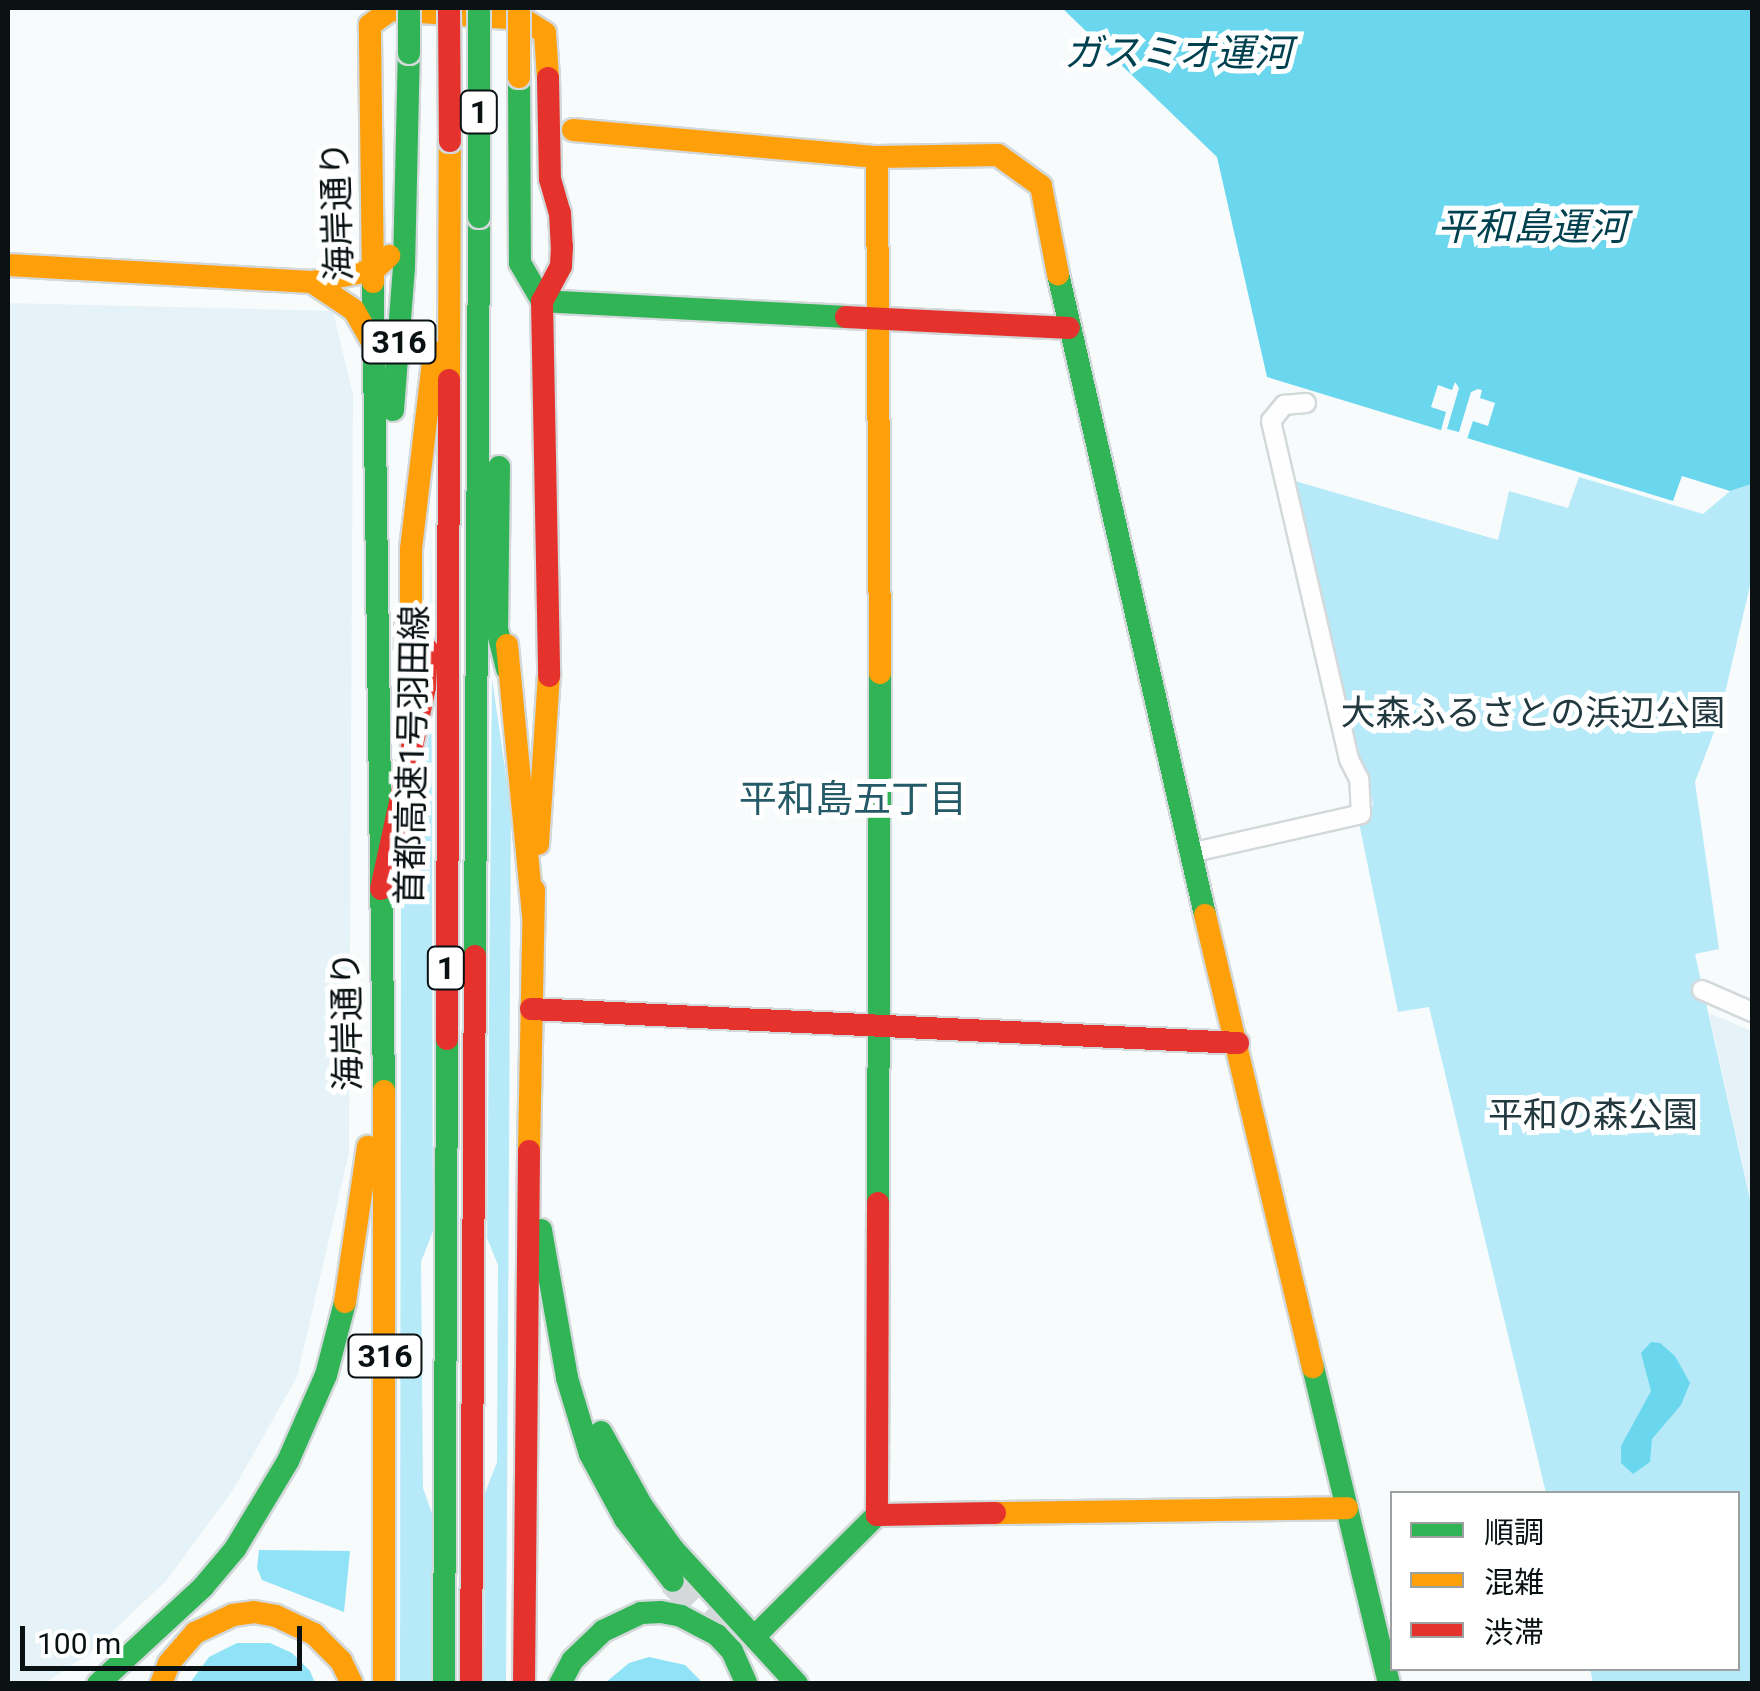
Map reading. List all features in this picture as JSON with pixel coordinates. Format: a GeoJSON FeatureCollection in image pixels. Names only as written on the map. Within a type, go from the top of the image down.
{"type":"FeatureCollection","features":[{"type":"Feature","properties":{"kind":"main road","name":"316"},"geometry":{"type":"LineString","coordinates":[[378,481],[391,442],[404,267],[409,8]]}},
{"type":"Feature","properties":{"kind":"main road","name":"首都高速1号羽田線"},"geometry":{"type":"LineString","coordinates":[[444,1684],[449,8]]}},
{"type":"Feature","properties":{"kind":"main road","name":"1"},"geometry":{"type":"LineString","coordinates":[[479,8],[481,252]]}},
{"type":"Feature","properties":{"kind":"main road"},"geometry":{"type":"LineString","coordinates":[[519,8],[520,264],[542,301],[1069,328]]}},
{"type":"Feature","properties":{"kind":"main road","name":"海岸通り"},"geometry":{"type":"LineString","coordinates":[[384,1684],[378,481],[370,25],[392,10],[523,19],[545,33],[548,47],[550,179],[562,224],[561,266],[542,301],[552,636],[533,914],[531,1009]]}},
{"type":"Feature","properties":{"kind":"main road"},"geometry":{"type":"LineString","coordinates":[[573,130],[877,158],[998,155],[1042,186],[1069,328],[1190,853],[1390,1684]]}},
{"type":"Feature","properties":{"kind":"main road"},"geometry":{"type":"LineString","coordinates":[[877,158],[881,319],[877,1516]]}},
{"type":"Feature","properties":{"kind":"main road"},"geometry":{"type":"LineString","coordinates":[[8,266],[312,282],[374,270],[394,249],[404,200]]}},
{"type":"Feature","properties":{"kind":"main road"},"geometry":{"type":"LineString","coordinates":[[419,605],[416,520],[425,404],[450,252]]}},
{"type":"Feature","properties":{"kind":"main road","name":"首都高速1号羽田線"},"geometry":{"type":"LineString","coordinates":[[472,1684],[481,252]]}},
{"type":"Feature","properties":{"kind":"main road"},"geometry":{"type":"LineString","coordinates":[[481,252],[501,519],[508,552],[508,669],[533,914]]}},
{"type":"Feature","properties":{"kind":"main road"},"geometry":{"type":"LineString","coordinates":[[312,282],[354,310],[374,345]]}},
{"type":"Feature","properties":{"kind":"main road"},"geometry":{"type":"LineString","coordinates":[[381,889],[425,688],[419,649]]}},
{"type":"Feature","properties":{"kind":"main road","name":"316"},"geometry":{"type":"LineString","coordinates":[[524,1684],[531,1009]]}},
{"type":"Feature","properties":{"kind":"main road"},"geometry":{"type":"LineString","coordinates":[[531,1009],[1238,1043]]}},
{"type":"Feature","properties":{"kind":"main road"},"geometry":{"type":"LineString","coordinates":[[98,1684],[161,1630],[234,1549],[308,1419],[336,1342],[347,1292],[382,1028]]}},
{"type":"Feature","properties":{"kind":"main road"},"geometry":{"type":"LineString","coordinates":[[528,1150],[559,1338],[590,1454],[624,1519],[673,1581]]}},
{"type":"Feature","properties":{"kind":"main road"},"geometry":{"type":"LineString","coordinates":[[559,1338],[589,1409],[642,1506],[673,1549],[791,1676],[812,1684]]}},
{"type":"Feature","properties":{"kind":"main road"},"geometry":{"type":"LineString","coordinates":[[755,1636],[877,1516],[1347,1508]]}},
{"type":"Feature","properties":{"kind":"main road"},"geometry":{"type":"LineString","coordinates":[[160,1684],[169,1663],[195,1632],[233,1614],[254,1612],[276,1616],[314,1634],[341,1661],[352,1684]]}},
{"type":"Feature","properties":{"kind":"main road"},"geometry":{"type":"LineString","coordinates":[[560,1684],[573,1660],[602,1631],[641,1613],[661,1612],[681,1616],[717,1635],[732,1652],[747,1684]]}},
{"type":"Feature","properties":{"kind":"street"},"geometry":{"type":"LineString","coordinates":[[1190,853],[1361,814],[1364,802],[1359,779],[1349,759],[1270,421],[1284,405],[1306,403]]}},
{"type":"Feature","properties":{"kind":"street"},"geometry":{"type":"LineString","coordinates":[[1702,990],[1752,1012]]}},
{"type":"Feature","properties":{"kind":"shaded area"},"geometry":{"type":"Polygon","coordinates":[[[8,303],[333,311],[353,395],[349,1153],[297,1377],[233,1490],[166,1581],[90,1653],[45,1683],[8,1684],[8,303]]]}},
{"type":"Feature","properties":{"kind":"shaded area"},"geometry":{"type":"Polygon","coordinates":[[[1709,1013],[1752,1031],[1752,1206],[1709,1013]]]}},
{"type":"Feature","properties":{"kind":"shaded area"},"geometry":{"type":"Polygon","coordinates":[[[259,1550],[350,1551],[344,1612],[262,1580],[257,1568],[259,1550]]]}},
{"type":"Feature","properties":{"kind":"shaded area"},"geometry":{"type":"Polygon","coordinates":[[[237,1643],[270,1643],[292,1653],[310,1671],[315,1683],[190,1683],[209,1657],[237,1643]]]}},
{"type":"Feature","properties":{"kind":"shaded area"},"geometry":{"type":"Polygon","coordinates":[[[649,1657],[685,1665],[703,1683],[605,1683],[629,1663],[649,1657]]]}},
{"type":"Feature","properties":{"kind":"green space"},"geometry":{"type":"Polygon","coordinates":[[[1579,477],[1703,514],[1730,491],[1752,484],[1752,577],[1719,719],[1695,782],[1719,949],[1695,954],[1752,1208],[1752,1683],[1593,1683],[1590,1671],[1740,1671],[1740,1491],[1546,1491],[1429,1007],[1398,1012],[1359,823],[1369,820],[1373,804],[1367,777],[1354,761],[1295,481],[1498,540],[1509,491],[1568,508],[1579,477]]]}},
{"type":"Feature","properties":{"kind":"green space"},"geometry":{"type":"Polygon","coordinates":[[[431,503],[433,1231],[421,1262],[423,1488],[435,1522],[434,1683],[400,1684],[401,888],[430,729],[431,503]]]}},
{"type":"Feature","properties":{"kind":"green space"},"geometry":{"type":"Polygon","coordinates":[[[492,679],[511,809],[506,1683],[484,1684],[485,1493],[497,1462],[498,1265],[487,1238],[492,679]]]}},
{"type":"Feature","properties":{"kind":"water","name":"平和島運河"},"geometry":{"type":"Polygon","coordinates":[[[1062,8],[1752,8],[1752,484],[1730,491],[1682,476],[1673,501],[1267,377],[1217,157],[1062,8]]]}},
{"type":"Feature","properties":{"kind":"water"},"geometry":{"type":"Polygon","coordinates":[[[1651,1342],[1660,1343],[1675,1356],[1690,1383],[1681,1405],[1652,1439],[1650,1462],[1633,1474],[1621,1463],[1621,1446],[1651,1391],[1641,1353],[1651,1342]]]}},
{"type":"Feature","properties":{"kind":"pier"},"geometry":{"type":"Polygon","coordinates":[[[1455,382],[1459,388],[1447,429],[1459,432],[1471,392],[1482,390],[1480,398],[1495,403],[1488,426],[1473,421],[1466,442],[1440,434],[1446,412],[1431,407],[1438,385],[1452,390],[1455,382]]]}},
{"type":"Feature","properties":{"kind":"tunnel"},"geometry":{"type":"LineString","coordinates":[[410,650],[411,605]]}},
{"type":"Feature","properties":{"kind":"tunnel"},"geometry":{"type":"LineString","coordinates":[[673,1581],[726,1636]]}},
{"type":"Feature","properties":{"kind":"traffic: fast"},"geometry":{"type":"LineString","coordinates":[[409,8],[409,53]]}},
{"type":"Feature","properties":{"kind":"traffic: fast"},"geometry":{"type":"LineString","coordinates":[[479,8],[479,217]]}},
{"type":"Feature","properties":{"kind":"traffic: fast"},"geometry":{"type":"LineString","coordinates":[[393,410],[404,267],[409,53]]}},
{"type":"Feature","properties":{"kind":"traffic: fast"},"geometry":{"type":"LineString","coordinates":[[519,77],[520,263],[542,301],[846,317]]}},
{"type":"Feature","properties":{"kind":"traffic: fast"},"geometry":{"type":"LineString","coordinates":[[475,956],[479,217]]}},
{"type":"Feature","properties":{"kind":"traffic: fast"},"geometry":{"type":"LineString","coordinates":[[1058,274],[1205,915]]}},
{"type":"Feature","properties":{"kind":"traffic: fast"},"geometry":{"type":"LineString","coordinates":[[373,282],[384,1091]]}},
{"type":"Feature","properties":{"kind":"traffic: fast"},"geometry":{"type":"LineString","coordinates":[[499,467],[497,629],[507,669]]}},
{"type":"Feature","properties":{"kind":"traffic: fast"},"geometry":{"type":"LineString","coordinates":[[878,1203],[880,673]]}},
{"type":"Feature","properties":{"kind":"traffic: fast"},"geometry":{"type":"LineString","coordinates":[[444,1684],[447,1039]]}},
{"type":"Feature","properties":{"kind":"traffic: fast"},"geometry":{"type":"LineString","coordinates":[[541,1230],[567,1378],[590,1454],[625,1519],[673,1581]]}},
{"type":"Feature","properties":{"kind":"traffic: fast"},"geometry":{"type":"LineString","coordinates":[[98,1684],[203,1587],[235,1549],[288,1461],[326,1375],[345,1302]]}},
{"type":"Feature","properties":{"kind":"traffic: fast"},"geometry":{"type":"LineString","coordinates":[[1313,1367],[1389,1684]]}},
{"type":"Feature","properties":{"kind":"traffic: fast"},"geometry":{"type":"LineString","coordinates":[[601,1432],[642,1506],[673,1549],[797,1684]]}},
{"type":"Feature","properties":{"kind":"traffic: fast"},"geometry":{"type":"LineString","coordinates":[[755,1636],[877,1515]]}},
{"type":"Feature","properties":{"kind":"traffic: fast"},"geometry":{"type":"LineString","coordinates":[[560,1684],[573,1660],[603,1631],[641,1613],[661,1612],[681,1616],[717,1635],[732,1651],[747,1684]]}},
{"type":"Feature","properties":{"kind":"traffic: slow"},"geometry":{"type":"LineString","coordinates":[[519,8],[519,77]]}},
{"type":"Feature","properties":{"kind":"traffic: slow"},"geometry":{"type":"LineString","coordinates":[[373,282],[370,25],[391,10],[523,19],[545,33],[548,78]]}},
{"type":"Feature","properties":{"kind":"traffic: slow"},"geometry":{"type":"LineString","coordinates":[[573,130],[877,157],[998,155],[1041,186],[1058,274]]}},
{"type":"Feature","properties":{"kind":"traffic: slow"},"geometry":{"type":"LineString","coordinates":[[449,380],[450,141]]}},
{"type":"Feature","properties":{"kind":"traffic: slow"},"geometry":{"type":"LineString","coordinates":[[877,157],[880,673]]}},
{"type":"Feature","properties":{"kind":"traffic: slow"},"geometry":{"type":"LineString","coordinates":[[8,265],[312,282],[374,270],[389,256]]}},
{"type":"Feature","properties":{"kind":"traffic: slow"},"geometry":{"type":"LineString","coordinates":[[312,282],[354,310],[374,345]]}},
{"type":"Feature","properties":{"kind":"traffic: slow"},"geometry":{"type":"LineString","coordinates":[[411,605],[411,549],[434,352]]}},
{"type":"Feature","properties":{"kind":"traffic: slow"},"geometry":{"type":"LineString","coordinates":[[507,645],[533,914]]}},
{"type":"Feature","properties":{"kind":"traffic: slow"},"geometry":{"type":"LineString","coordinates":[[538,844],[549,676]]}},
{"type":"Feature","properties":{"kind":"traffic: slow"},"geometry":{"type":"LineString","coordinates":[[529,1151],[534,890]]}},
{"type":"Feature","properties":{"kind":"traffic: slow"},"geometry":{"type":"LineString","coordinates":[[1205,915],[1313,1367]]}},
{"type":"Feature","properties":{"kind":"traffic: slow"},"geometry":{"type":"LineString","coordinates":[[384,1091],[384,1684]]}},
{"type":"Feature","properties":{"kind":"traffic: slow"},"geometry":{"type":"LineString","coordinates":[[345,1302],[368,1147]]}},
{"type":"Feature","properties":{"kind":"traffic: slow"},"geometry":{"type":"LineString","coordinates":[[995,1513],[1347,1508]]}},
{"type":"Feature","properties":{"kind":"traffic: slow"},"geometry":{"type":"LineString","coordinates":[[161,1684],[169,1663],[195,1633],[233,1615],[254,1612],[276,1616],[314,1634],[341,1661],[352,1684]]}},
{"type":"Feature","properties":{"kind":"traffic: jam"},"geometry":{"type":"LineString","coordinates":[[449,8],[450,141]]}},
{"type":"Feature","properties":{"kind":"traffic: jam"},"geometry":{"type":"LineString","coordinates":[[548,78],[550,179],[560,213],[562,246],[561,266],[542,301],[549,676]]}},
{"type":"Feature","properties":{"kind":"traffic: jam"},"geometry":{"type":"LineString","coordinates":[[846,317],[1069,328]]}},
{"type":"Feature","properties":{"kind":"traffic: jam"},"geometry":{"type":"LineString","coordinates":[[447,1039],[449,380]]}},
{"type":"Feature","properties":{"kind":"traffic: jam"},"geometry":{"type":"LineString","coordinates":[[381,889],[425,687],[427,649]]}},
{"type":"Feature","properties":{"kind":"traffic: jam"},"geometry":{"type":"LineString","coordinates":[[471,1684],[475,956]]}},
{"type":"Feature","properties":{"kind":"traffic: jam"},"geometry":{"type":"LineString","coordinates":[[531,1009],[1238,1043]]}},
{"type":"Feature","properties":{"kind":"traffic: jam"},"geometry":{"type":"LineString","coordinates":[[524,1684],[529,1151]]}},
{"type":"Feature","properties":{"kind":"traffic: jam"},"geometry":{"type":"LineString","coordinates":[[878,1203],[877,1515],[995,1513]]}},
{"type":"Feature","properties":{"kind":"district","name":"平和島五丁目"},"geometry":{"type":"Point","coordinates":[853,800]}},
{"type":"Feature","properties":{"kind":"water label","name":"ガスミオ運河"},"geometry":{"type":"Point","coordinates":[1178,54]}},
{"type":"Feature","properties":{"kind":"park label","name":"大森ふるさとの浜辺公園"},"geometry":{"type":"Point","coordinates":[1533,714]}},
{"type":"Feature","properties":{"kind":"park label","name":"平和の森公園"},"geometry":{"type":"Point","coordinates":[1593,1116]}}]}
